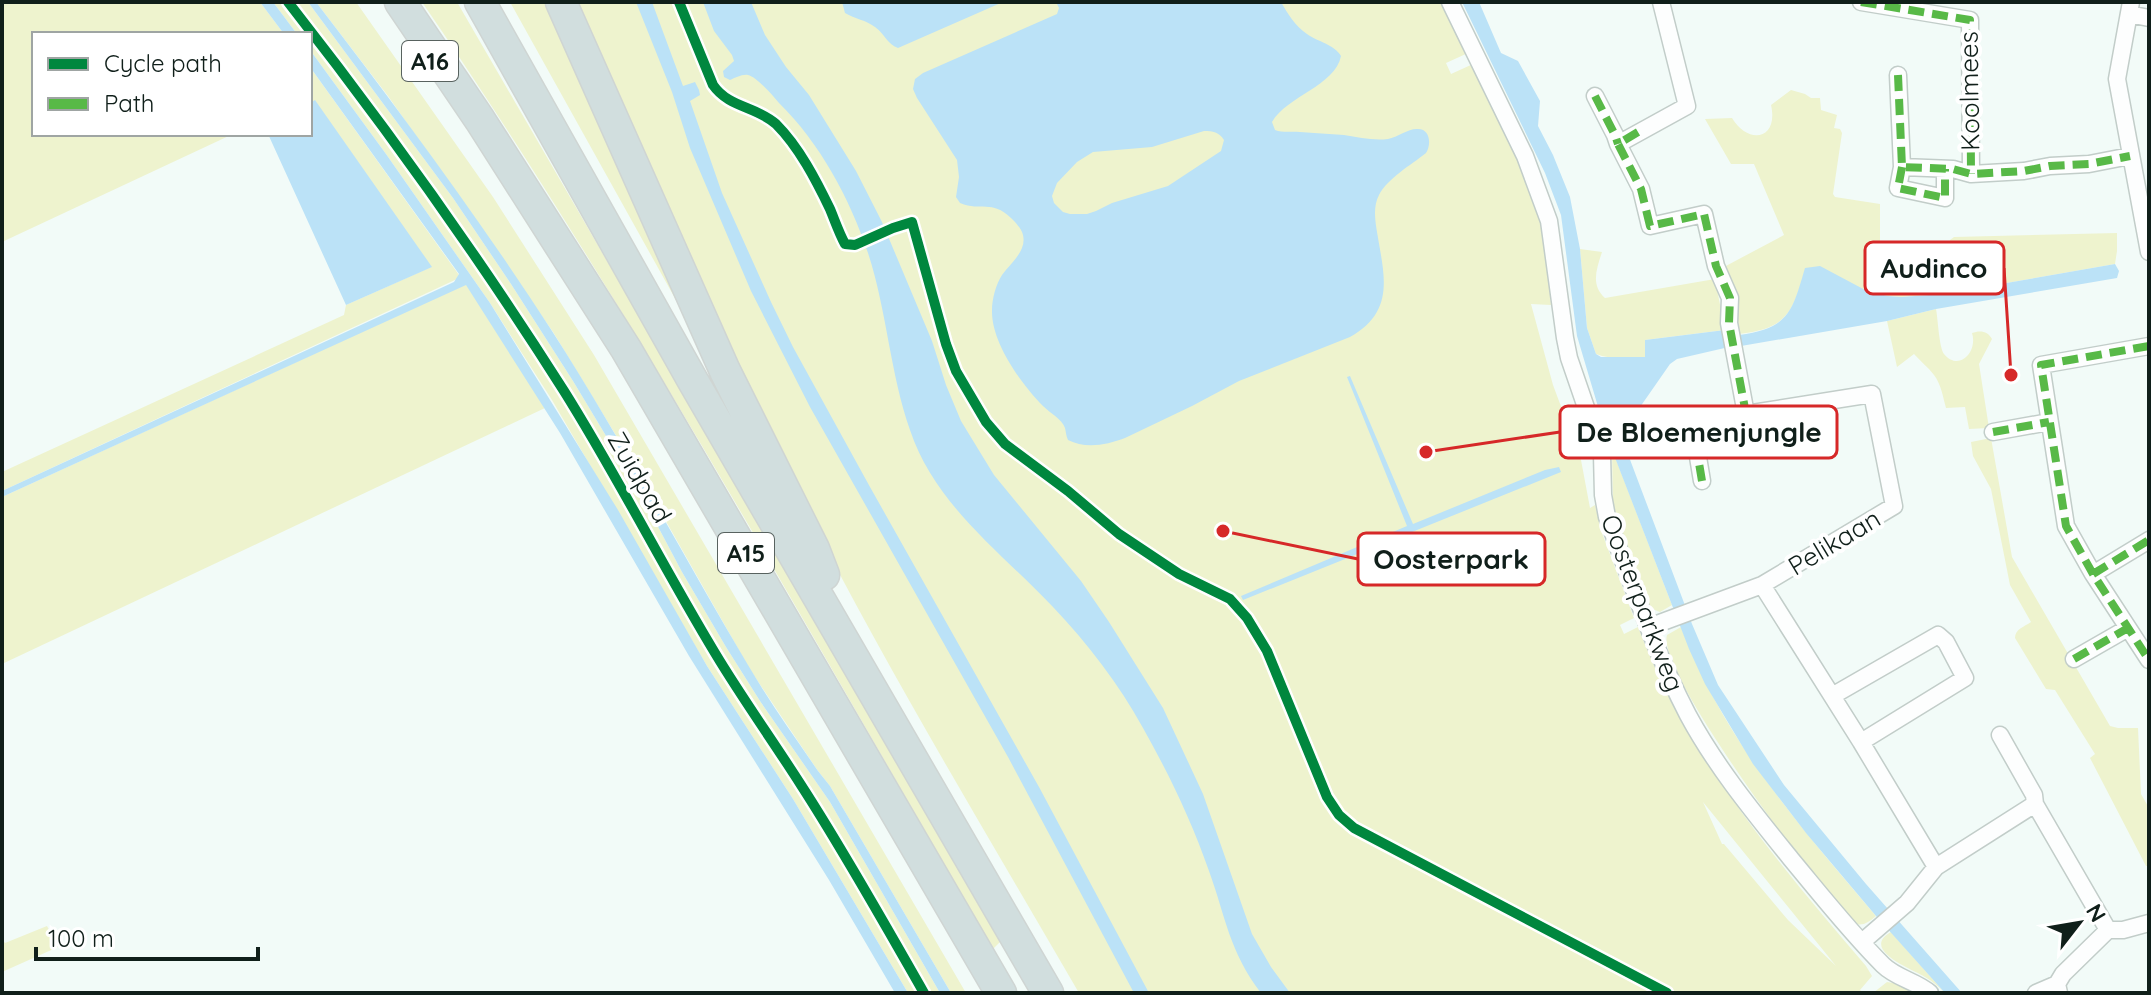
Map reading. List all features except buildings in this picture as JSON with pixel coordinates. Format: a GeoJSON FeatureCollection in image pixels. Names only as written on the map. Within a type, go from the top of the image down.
{"type":"FeatureCollection","features":[{"type":"Feature","properties":{"kind":"highway","name":"A16"},"geometry":{"type":"LineString","coordinates":[[381,2],[480,120]]}},
{"type":"Feature","properties":{"kind":"highway","name":"A15"},"geometry":{"type":"LineString","coordinates":[[400,2],[480,120],[626,349],[1001,993]]}},
{"type":"Feature","properties":{"kind":"highway","name":"A15"},"geometry":{"type":"LineString","coordinates":[[480,2],[693,381],[1048,993]]}},
{"type":"Feature","properties":{"kind":"highway","name":"A15"},"geometry":{"type":"LineString","coordinates":[[561,2],[725,371],[814,549],[859,667]]}},
{"type":"Feature","properties":{"kind":"street","name":"Oosterparkweg"},"geometry":{"type":"LineString","coordinates":[[1450,2],[1525,156],[1549,221],[1569,358],[1602,454],[1607,517],[1668,674],[1718,764],[1837,915],[1887,968],[1930,993]]}},
{"type":"Feature","properties":{"kind":"street"},"geometry":{"type":"LineString","coordinates":[[1618,144],[1687,106],[1661,2]]}},
{"type":"Feature","properties":{"kind":"street","name":"Koolmees"},"geometry":{"type":"LineString","coordinates":[[1861,2],[1970,20],[1971,174]]}},
{"type":"Feature","properties":{"kind":"street"},"geometry":{"type":"LineString","coordinates":[[2149,18],[2130,8],[2117,79],[2149,252]]}},
{"type":"Feature","properties":{"kind":"street","name":"Koolmees"},"geometry":{"type":"LineString","coordinates":[[1898,75],[1902,167],[1898,188],[1945,198],[1945,169]]}},
{"type":"Feature","properties":{"kind":"street"},"geometry":{"type":"LineString","coordinates":[[1595,96],[1641,189],[1650,226],[1704,214],[1716,266],[1730,298],[1729,323],[1746,414],[1692,421],[1702,481]]}},
{"type":"Feature","properties":{"kind":"street","name":"Koolmees"},"geometry":{"type":"LineString","coordinates":[[1902,167],[1971,174],[2089,164],[2130,156]]}},
{"type":"Feature","properties":{"kind":"street"},"geometry":{"type":"LineString","coordinates":[[2149,346],[2041,365],[2066,526],[2149,660]]}},
{"type":"Feature","properties":{"kind":"street","name":"Pelikaan"},"geometry":{"type":"LineString","coordinates":[[1649,627],[1762,585],[1894,506],[1872,394],[1746,414]]}},
{"type":"Feature","properties":{"kind":"street"},"geometry":{"type":"LineString","coordinates":[[1993,432],[2049,422]]}},
{"type":"Feature","properties":{"kind":"street"},"geometry":{"type":"LineString","coordinates":[[2093,574],[2149,540]]}},
{"type":"Feature","properties":{"kind":"street","name":"Pelikaan"},"geometry":{"type":"LineString","coordinates":[[1762,585],[1936,867]]}},
{"type":"Feature","properties":{"kind":"street"},"geometry":{"type":"LineString","coordinates":[[2074,659],[2128,628]]}},
{"type":"Feature","properties":{"kind":"street"},"geometry":{"type":"LineString","coordinates":[[1832,696],[1938,635],[1946,642],[1965,678],[1861,742]]}},
{"type":"Feature","properties":{"kind":"street"},"geometry":{"type":"LineString","coordinates":[[2000,735],[2034,795],[2035,804],[2108,930]]}},
{"type":"Feature","properties":{"kind":"street"},"geometry":{"type":"LineString","coordinates":[[1862,942],[1907,903],[1936,867],[2035,804]]}},
{"type":"Feature","properties":{"kind":"street"},"geometry":{"type":"LineString","coordinates":[[2036,993],[2058,988],[2063,974],[2108,930],[2123,930],[2149,923]]}},
{"type":"Feature","properties":{"kind":"green space"},"geometry":{"type":"Polygon","coordinates":[[[2,2],[260,2],[282,32],[32,32],[32,136],[229,136],[2,242],[2,2]]]}},
{"type":"Feature","properties":{"kind":"green space"},"geometry":{"type":"Polygon","coordinates":[[[273,2],[284,2],[307,32],[296,32],[273,2]]]}},
{"type":"Feature","properties":{"kind":"green space"},"geometry":{"type":"Polygon","coordinates":[[[293,2],[308,2],[453,198],[511,284],[638,489],[726,647],[830,802],[940,993],[928,993],[802,779],[701,624],[613,464],[490,270],[392,132],[293,2]]]}},
{"type":"Feature","properties":{"kind":"green space"},"geometry":{"type":"Polygon","coordinates":[[[316,2],[356,2],[493,197],[594,355],[966,993],[951,993],[830,786],[749,668],[637,470],[553,332],[388,96],[316,2]]]}},
{"type":"Feature","properties":{"kind":"green space"},"geometry":{"type":"Polygon","coordinates":[[[422,2],[457,2],[1001,941],[993,949],[645,351],[499,117],[422,2]]]}},
{"type":"Feature","properties":{"kind":"green space"},"geometry":{"type":"Polygon","coordinates":[[[510,2],[552,2],[745,424],[510,2]]]}},
{"type":"Feature","properties":{"kind":"green space"},"geometry":{"type":"Polygon","coordinates":[[[578,2],[1442,2],[1468,53],[1446,63],[1451,74],[1473,64],[1524,168],[1538,206],[1547,250],[1551,305],[1531,304],[1553,385],[1581,460],[1590,508],[1595,505],[1602,533],[1634,618],[1620,625],[1624,634],[1638,627],[1658,674],[1708,764],[1800,888],[1866,966],[1872,976],[1860,990],[1863,993],[1079,993],[853,600],[784,466],[678,235],[578,2]],[[1703,802],[1722,844],[1788,920],[1836,966],[1703,802]]]}},
{"type":"Feature","properties":{"kind":"green space"},"geometry":{"type":"Polygon","coordinates":[[[312,38],[387,136],[531,345],[598,453],[705,643],[829,836],[921,993],[908,993],[793,799],[707,666],[552,400],[490,303],[312,53],[312,38]]]}},
{"type":"Feature","properties":{"kind":"green space"},"geometry":{"type":"Polygon","coordinates":[[[312,70],[459,275],[457,279],[2,491],[2,472],[344,315],[346,305],[431,267],[315,101],[312,102],[312,70]]]}},
{"type":"Feature","properties":{"kind":"green space"},"geometry":{"type":"Polygon","coordinates":[[[1791,90],[1820,98],[1821,110],[1837,115],[1834,128],[1842,133],[1833,194],[1835,197],[1880,204],[1880,249],[1938,259],[1934,269],[1946,271],[1950,240],[1954,237],[2117,233],[2115,264],[1943,294],[1901,297],[1867,291],[1806,268],[1797,296],[1786,315],[1769,327],[1739,334],[1733,291],[1724,267],[1784,235],[1754,164],[1731,164],[1705,119],[1732,118],[1746,132],[1760,135],[1771,126],[1771,105],[1791,90]]]}},
{"type":"Feature","properties":{"kind":"green space"},"geometry":{"type":"Polygon","coordinates":[[[1580,249],[1602,252],[1596,282],[1605,298],[1715,279],[1725,330],[1645,340],[1646,357],[1614,358],[1596,354],[1587,328],[1580,249]]]}},
{"type":"Feature","properties":{"kind":"green space"},"geometry":{"type":"Polygon","coordinates":[[[466,284],[545,408],[2,664],[2,497],[466,284]]]}},
{"type":"Feature","properties":{"kind":"green space"},"geometry":{"type":"Polygon","coordinates":[[[1936,309],[1942,350],[1950,359],[1961,360],[1970,353],[1972,333],[1984,332],[1992,339],[1979,364],[1989,428],[1969,429],[1965,407],[1946,408],[1936,379],[1914,354],[1897,367],[1887,321],[1936,309]]]}},
{"type":"Feature","properties":{"kind":"green space"},"geometry":{"type":"Polygon","coordinates":[[[1991,438],[2012,557],[2110,726],[2138,728],[2141,794],[2149,808],[2149,866],[2146,866],[2090,758],[2095,754],[2055,690],[2046,689],[2015,638],[2018,630],[2031,622],[2010,585],[1991,489],[1973,456],[1971,442],[1991,438]]]}},
{"type":"Feature","properties":{"kind":"green space"},"geometry":{"type":"Polygon","coordinates":[[[1612,449],[1672,605],[1660,612],[1652,609],[1646,599],[1613,511],[1612,449]]]}},
{"type":"Feature","properties":{"kind":"green space"},"geometry":{"type":"Polygon","coordinates":[[[1681,627],[1718,706],[1741,743],[1819,849],[1876,916],[1869,922],[1855,924],[1810,871],[1699,713],[1669,653],[1667,635],[1681,627]]]}},
{"type":"Feature","properties":{"kind":"green space"},"geometry":{"type":"Polygon","coordinates":[[[47,926],[58,947],[2,972],[2,939],[5,943],[47,926]]]}},
{"type":"Feature","properties":{"kind":"green space"},"geometry":{"type":"Polygon","coordinates":[[[1891,932],[1945,993],[1885,952],[1881,946],[1883,939],[1891,932]]]}},
{"type":"Feature","properties":{"kind":"green space"},"geometry":{"type":"Polygon","coordinates":[[[1887,982],[1899,984],[1914,993],[1873,993],[1887,982]]]}},
{"type":"Feature","properties":{"kind":"water"},"geometry":{"type":"Polygon","coordinates":[[[260,2],[273,2],[296,32],[282,32],[260,2]]]}},
{"type":"Feature","properties":{"kind":"water"},"geometry":{"type":"Polygon","coordinates":[[[308,2],[316,2],[407,123],[552,331],[756,678],[830,786],[951,993],[940,993],[830,802],[726,647],[638,489],[511,284],[453,198],[308,2]]]}},
{"type":"Feature","properties":{"kind":"water"},"geometry":{"type":"Polygon","coordinates":[[[636,2],[652,2],[683,86],[695,82],[699,90],[700,95],[690,101],[722,193],[793,347],[1039,787],[1149,993],[1134,993],[1008,757],[810,407],[751,291],[690,148],[672,92],[636,2]]]}},
{"type":"Feature","properties":{"kind":"water"},"geometry":{"type":"Polygon","coordinates":[[[703,2],[751,2],[765,35],[809,95],[856,171],[882,222],[932,341],[961,421],[994,475],[1081,581],[1163,708],[1203,794],[1252,934],[1290,993],[1261,993],[1250,978],[1229,934],[1215,888],[1179,798],[1143,728],[1113,680],[1066,621],[971,526],[936,482],[921,457],[903,408],[868,253],[843,192],[808,136],[765,87],[748,75],[730,80],[724,77],[723,71],[734,61],[714,31],[703,2]]]}},
{"type":"Feature","properties":{"kind":"water"},"geometry":{"type":"Polygon","coordinates":[[[842,2],[1003,2],[898,48],[872,25],[845,13],[842,2]]]}},
{"type":"Feature","properties":{"kind":"water"},"geometry":{"type":"Polygon","coordinates":[[[1056,2],[1281,2],[1303,31],[1341,56],[1330,75],[1279,113],[1272,122],[1275,130],[1377,140],[1415,129],[1428,135],[1426,153],[1394,177],[1377,199],[1375,218],[1384,277],[1383,291],[1375,316],[1365,327],[1350,337],[1239,381],[1125,438],[1096,445],[1068,440],[1061,422],[1043,406],[1017,374],[1002,349],[993,322],[996,287],[1021,250],[1022,232],[1011,218],[998,209],[960,203],[956,197],[959,177],[957,160],[913,89],[915,79],[923,73],[1057,14],[1059,8],[1056,2]],[[1204,131],[1152,147],[1093,152],[1077,162],[1057,183],[1052,196],[1054,203],[1063,212],[1087,214],[1168,186],[1221,151],[1224,140],[1218,134],[1204,131]]]}},
{"type":"Feature","properties":{"kind":"water"},"geometry":{"type":"Polygon","coordinates":[[[1462,2],[1479,2],[1501,53],[1518,61],[1540,101],[1538,126],[1570,197],[1580,249],[1587,328],[1596,354],[1601,357],[1645,357],[1645,340],[1725,330],[1729,347],[1677,359],[1670,364],[1622,433],[1626,449],[1718,685],[1784,785],[1962,993],[1945,993],[1806,833],[1753,764],[1705,684],[1607,437],[1577,336],[1561,215],[1545,173],[1462,2]]]}},
{"type":"Feature","properties":{"kind":"water"},"geometry":{"type":"Polygon","coordinates":[[[312,53],[490,303],[618,510],[707,666],[793,799],[908,993],[895,993],[829,880],[689,656],[560,433],[466,285],[2,497],[2,491],[454,282],[459,274],[312,70],[312,53]]]}},
{"type":"Feature","properties":{"kind":"water"},"geometry":{"type":"Polygon","coordinates":[[[315,100],[432,267],[346,305],[269,136],[312,136],[312,102],[315,100]]]}},
{"type":"Feature","properties":{"kind":"water"},"geometry":{"type":"Polygon","coordinates":[[[2115,264],[2119,271],[2117,278],[1741,346],[1739,335],[1769,328],[1786,315],[1792,307],[1805,268],[1820,266],[1867,291],[1901,297],[1943,294],[2115,264]]]}},
{"type":"Feature","properties":{"kind":"water"},"geometry":{"type":"Polygon","coordinates":[[[1350,376],[1413,524],[1545,470],[1559,467],[1561,472],[1243,600],[1241,596],[1407,526],[1347,377],[1350,376]]]}},
{"type":"Feature","properties":{"kind":"marked path"},"geometry":{"type":"LineString","coordinates":[[1861,2],[1970,20],[1971,174]]}},
{"type":"Feature","properties":{"kind":"marked path"},"geometry":{"type":"LineString","coordinates":[[1898,75],[1902,167],[1953,169],[1971,174],[2089,164],[2130,156]]}},
{"type":"Feature","properties":{"kind":"marked path"},"geometry":{"type":"LineString","coordinates":[[1595,96],[1618,144]]}},
{"type":"Feature","properties":{"kind":"marked path"},"geometry":{"type":"LineString","coordinates":[[1638,132],[1618,144],[1641,189],[1650,226],[1704,214],[1716,266],[1730,298],[1729,323],[1746,414],[1768,412]]}},
{"type":"Feature","properties":{"kind":"marked path"},"geometry":{"type":"LineString","coordinates":[[1902,167],[1898,188],[1945,198],[1945,169]]}},
{"type":"Feature","properties":{"kind":"marked path"},"geometry":{"type":"LineString","coordinates":[[2149,346],[2041,365],[2066,526],[2149,660]]}},
{"type":"Feature","properties":{"kind":"marked path"},"geometry":{"type":"LineString","coordinates":[[1702,481],[1692,421],[1746,414]]}},
{"type":"Feature","properties":{"kind":"marked path"},"geometry":{"type":"LineString","coordinates":[[1993,432],[2049,422]]}},
{"type":"Feature","properties":{"kind":"marked path"},"geometry":{"type":"LineString","coordinates":[[2093,574],[2149,540]]}},
{"type":"Feature","properties":{"kind":"marked path"},"geometry":{"type":"LineString","coordinates":[[2074,659],[2128,628]]}},
{"type":"Feature","properties":{"kind":"cycle path","name":"Zuidpad"},"geometry":{"type":"LineString","coordinates":[[288,2],[311,32]]}},
{"type":"Feature","properties":{"kind":"cycle path"},"geometry":{"type":"LineString","coordinates":[[679,2],[713,85],[727,98],[768,118],[784,133],[813,175],[845,244],[855,245],[912,222],[956,371],[986,422],[1005,444],[1119,534],[1179,574],[1230,599],[1247,618],[1267,651],[1327,797],[1339,815],[1354,828],[1667,993]]}},
{"type":"Feature","properties":{"kind":"cycle path","name":"Zuidpad"},"geometry":{"type":"LineString","coordinates":[[312,33],[431,193],[564,391],[715,653],[833,836],[924,993]]}},
{"type":"Feature","properties":{"kind":"place","name":"Audinco"},"geometry":{"type":"Point","coordinates":[2011,375]}},
{"type":"Feature","properties":{"kind":"place","name":"De Bloemenjungle"},"geometry":{"type":"Point","coordinates":[1426,452]}},
{"type":"Feature","properties":{"kind":"place","name":"Oosterpark"},"geometry":{"type":"Point","coordinates":[1223,531]}}]}
